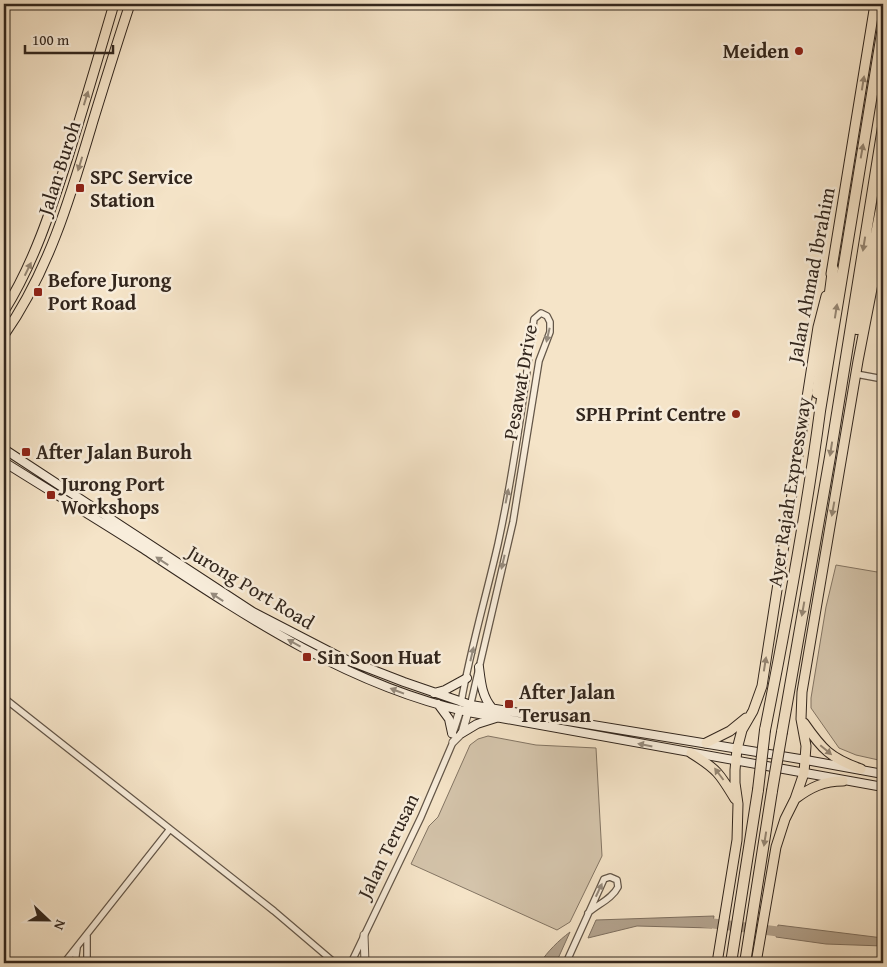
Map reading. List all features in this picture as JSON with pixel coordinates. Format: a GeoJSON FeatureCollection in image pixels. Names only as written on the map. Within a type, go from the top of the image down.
{"type":"FeatureCollection","features":[{"type":"Feature","properties":{"kind":"highway","name":"Ayer Rajah Expressway"},"geometry":{"type":"LineString","coordinates":[[731,963],[766,730],[810,484],[820,411],[883,27]]}},
{"type":"Feature","properties":{"kind":"highway","name":"Ayer Rajah Expressway"},"geometry":{"type":"LineString","coordinates":[[746,963],[755,938],[753,916],[772,791],[839,401],[883,127]]}},
{"type":"Feature","properties":{"kind":"highway"},"geometry":{"type":"LineString","coordinates":[[839,401],[857,330],[883,199]]}},
{"type":"Feature","properties":{"kind":"highway"},"geometry":{"type":"LineString","coordinates":[[820,411],[816,402],[817,388],[833,269]]}},
{"type":"Feature","properties":{"kind":"main road","name":"Jalan Buroh"},"geometry":{"type":"LineString","coordinates":[[4,311],[29,267],[40,239],[72,144],[114,4]]}},
{"type":"Feature","properties":{"kind":"main road","name":"Jalan Buroh"},"geometry":{"type":"LineString","coordinates":[[4,335],[29,295],[52,244],[71,192],[130,4]]}},
{"type":"Feature","properties":{"kind":"main road","name":"Jalan Ahmad Ibrahim"},"geometry":{"type":"LineString","coordinates":[[717,963],[737,840],[738,804],[734,783],[737,749],[742,730],[753,711],[762,686],[818,328],[833,269],[875,4]]}},
{"type":"Feature","properties":{"kind":"main road"},"geometry":{"type":"LineString","coordinates":[[756,963],[755,938],[764,916],[776,848],[785,819],[795,799],[804,773],[806,746],[800,719],[802,692],[856,374],[883,232]]}},
{"type":"Feature","properties":{"kind":"main road","name":"Jurong Port Road"},"geometry":{"type":"LineString","coordinates":[[4,449],[253,612],[342,658],[434,693],[460,706]]}},
{"type":"Feature","properties":{"kind":"main road","name":"Jurong Port Road"},"geometry":{"type":"LineString","coordinates":[[4,462],[249,618],[337,666],[405,694],[437,704],[470,708],[498,718],[883,787]]}},
{"type":"Feature","properties":{"kind":"main road"},"geometry":{"type":"LineString","coordinates":[[479,667],[481,687],[485,698],[492,708]]}},
{"type":"Feature","properties":{"kind":"main road"},"geometry":{"type":"LineString","coordinates":[[434,693],[445,690],[466,678]]}},
{"type":"Feature","properties":{"kind":"main road"},"geometry":{"type":"LineString","coordinates":[[437,704],[449,719],[452,733]]}},
{"type":"Feature","properties":{"kind":"main road","name":"Jurong Port Road"},"geometry":{"type":"LineString","coordinates":[[470,708],[492,708],[883,774]]}},
{"type":"Feature","properties":{"kind":"main road"},"geometry":{"type":"LineString","coordinates":[[706,743],[732,729],[753,711]]}},
{"type":"Feature","properties":{"kind":"main road"},"geometry":{"type":"LineString","coordinates":[[462,733],[477,724],[498,718]]}},
{"type":"Feature","properties":{"kind":"main road"},"geometry":{"type":"LineString","coordinates":[[800,719],[824,749],[841,762],[861,769]]}},
{"type":"Feature","properties":{"kind":"main road"},"geometry":{"type":"LineString","coordinates":[[691,753],[719,773],[738,804]]}},
{"type":"Feature","properties":{"kind":"main road"},"geometry":{"type":"LineString","coordinates":[[795,799],[816,785],[832,781],[843,781]]}},
{"type":"Feature","properties":{"kind":"street","name":"Pesawat Drive"},"geometry":{"type":"LineString","coordinates":[[460,706],[498,543],[509,486],[534,319],[541,313],[547,316],[550,322],[550,332],[539,360],[512,522],[470,708]]}},
{"type":"Feature","properties":{"kind":"street"},"geometry":{"type":"LineString","coordinates":[[856,374],[883,379]]}},
{"type":"Feature","properties":{"kind":"street"},"geometry":{"type":"LineString","coordinates":[[4,698],[274,911],[335,963]]}},
{"type":"Feature","properties":{"kind":"street"},"geometry":{"type":"LineString","coordinates":[[453,742],[452,733],[460,706]]}},
{"type":"Feature","properties":{"kind":"street"},"geometry":{"type":"LineString","coordinates":[[453,742],[462,733],[470,708]]}},
{"type":"Feature","properties":{"kind":"street","name":"Jalan Terusan"},"geometry":{"type":"LineString","coordinates":[[351,963],[421,817],[453,742]]}},
{"type":"Feature","properties":{"kind":"street"},"geometry":{"type":"LineString","coordinates":[[64,963],[78,948],[170,829]]}},
{"type":"Feature","properties":{"kind":"street"},"geometry":{"type":"LineString","coordinates":[[566,963],[588,913],[604,879],[610,877],[616,880],[618,887],[615,894],[598,904],[588,913]]}},
{"type":"Feature","properties":{"kind":"street"},"geometry":{"type":"LineString","coordinates":[[364,935],[365,963]]}},
{"type":"Feature","properties":{"kind":"street"},"geometry":{"type":"LineString","coordinates":[[87,936],[87,963]]}},
{"type":"Feature","properties":{"kind":"street"},"geometry":{"type":"LineString","coordinates":[[75,963],[78,948]]}},
{"type":"Feature","properties":{"kind":"street"},"geometry":{"type":"LineString","coordinates":[[81,963],[86,952]]}},
{"type":"Feature","properties":{"kind":"shaded area"},"geometry":{"type":"Polygon","coordinates":[[[836,565],[883,573],[883,761],[856,755],[839,748],[811,708],[826,607],[836,565]]]}},
{"type":"Feature","properties":{"kind":"shaded area"},"geometry":{"type":"Polygon","coordinates":[[[488,736],[536,745],[596,748],[602,856],[570,922],[557,930],[411,864],[429,826],[438,817],[470,745],[478,739],[488,736]]]}},
{"type":"Feature","properties":{"kind":"shaded area"},"geometry":{"type":"Polygon","coordinates":[[[714,916],[712,928],[637,926],[588,938],[596,920],[714,916]]]}},
{"type":"Feature","properties":{"kind":"shaded area"},"geometry":{"type":"Polygon","coordinates":[[[778,925],[883,938],[883,946],[826,944],[776,937],[778,925]]]}},
{"type":"Feature","properties":{"kind":"shaded area"},"geometry":{"type":"Polygon","coordinates":[[[570,932],[556,963],[540,963],[546,954],[570,932]]]}},
{"type":"Feature","properties":{"kind":"waterway"},"geometry":{"type":"LineString","coordinates":[[701,922],[790,933]]}},
{"type":"Feature","properties":{"kind":"place","name":"Meiden"},"geometry":{"type":"Point","coordinates":[799,51]}},
{"type":"Feature","properties":{"kind":"place","name":"SPC Service Station"},"geometry":{"type":"Point","coordinates":[80,188]}},
{"type":"Feature","properties":{"kind":"place","name":"Before Jurong Port Road"},"geometry":{"type":"Point","coordinates":[38,292]}},
{"type":"Feature","properties":{"kind":"place","name":"SPH Print Centre"},"geometry":{"type":"Point","coordinates":[736,414]}},
{"type":"Feature","properties":{"kind":"place","name":"After Jalan Buroh"},"geometry":{"type":"Point","coordinates":[26,452]}},
{"type":"Feature","properties":{"kind":"place","name":"Jurong Port Workshops"},"geometry":{"type":"Point","coordinates":[51,495]}},
{"type":"Feature","properties":{"kind":"place","name":"Sin Soon Huat"},"geometry":{"type":"Point","coordinates":[307,657]}},
{"type":"Feature","properties":{"kind":"place","name":"After Jalan Terusan"},"geometry":{"type":"Point","coordinates":[509,704]}}]}
